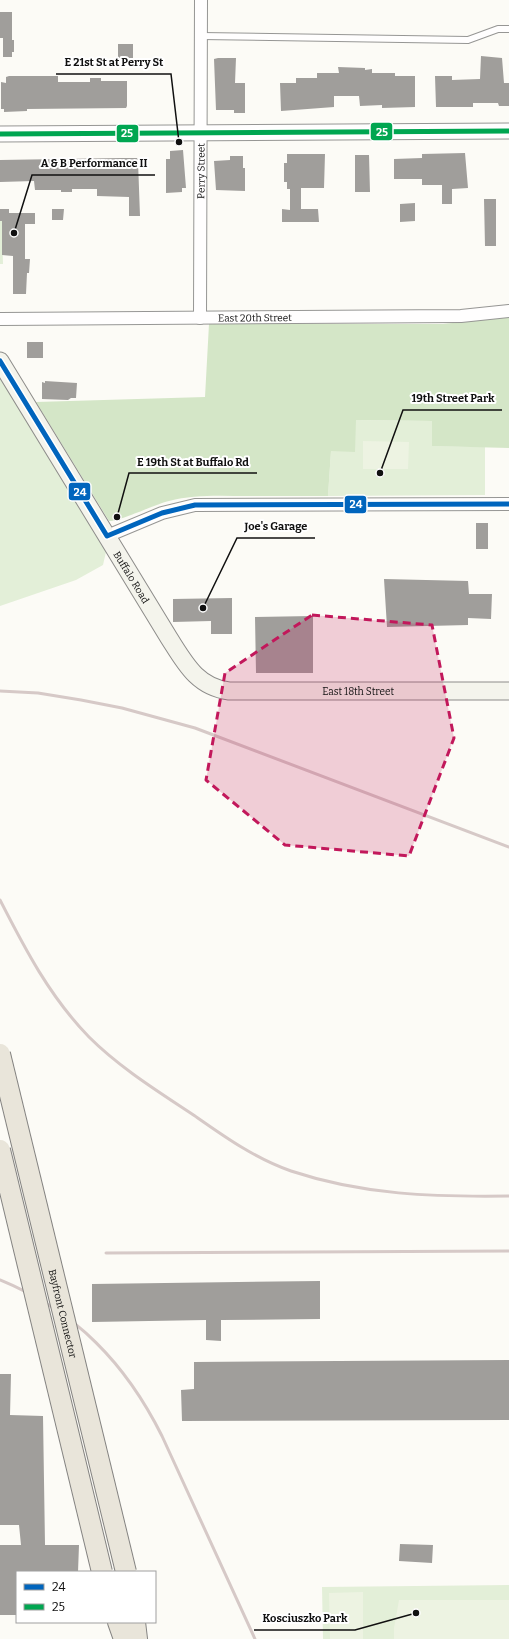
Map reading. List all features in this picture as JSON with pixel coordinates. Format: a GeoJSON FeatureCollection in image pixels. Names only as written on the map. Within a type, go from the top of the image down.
{"type":"FeatureCollection","features":[{"type":"Feature","properties":{"kind":"highway","name":"Bayfront Connector"},"geometry":{"type":"LineString","coordinates":[[0,1054],[126,1571]]}},
{"type":"Feature","properties":{"kind":"highway"},"geometry":{"type":"LineString","coordinates":[[0,1150],[102,1571]]}},
{"type":"Feature","properties":{"kind":"highway"},"geometry":{"type":"LineString","coordinates":[[118,1623],[124,1639]]}},
{"type":"Feature","properties":{"kind":"highway"},"geometry":{"type":"LineString","coordinates":[[135,1623],[137,1639]]}},
{"type":"Feature","properties":{"kind":"main road","name":"Buffalo Road"},"geometry":{"type":"LineString","coordinates":[[0,361],[172,643],[188,667],[207,686]]}},
{"type":"Feature","properties":{"kind":"main road","name":"East 18th Street"},"geometry":{"type":"LineString","coordinates":[[207,686],[229,691],[509,691]]}},
{"type":"Feature","properties":{"kind":"street","name":"Perry Street"},"geometry":{"type":"LineString","coordinates":[[200,318],[201,0]]}},
{"type":"Feature","properties":{"kind":"street"},"geometry":{"type":"LineString","coordinates":[[0,134],[509,131]]}},
{"type":"Feature","properties":{"kind":"street","name":"East 20th Street"},"geometry":{"type":"LineString","coordinates":[[0,319],[461,316],[509,311]]}},
{"type":"Feature","properties":{"kind":"street"},"geometry":{"type":"LineString","coordinates":[[107,536],[162,513],[195,505],[509,504]]}},
{"type":"Feature","properties":{"kind":"lane"},"geometry":{"type":"LineString","coordinates":[[201,36],[468,40],[498,29],[509,29]]}},
{"type":"Feature","properties":{"kind":"highlighted area"},"geometry":{"type":"Polygon","coordinates":[[[312,615],[432,625],[454,738],[409,856],[285,845],[206,780],[225,673],[312,615]]]}},
{"type":"Feature","properties":{"kind":"green space"},"geometry":{"type":"Polygon","coordinates":[[[0,221],[2,221],[3,264],[0,264],[0,221]]]}},
{"type":"Feature","properties":{"kind":"green space"},"geometry":{"type":"Polygon","coordinates":[[[509,317],[509,448],[432,446],[432,421],[356,420],[355,452],[331,451],[328,496],[189,497],[163,503],[114,521],[109,521],[36,402],[205,397],[209,324],[443,324],[509,317]]]}},
{"type":"Feature","properties":{"kind":"green space"},"geometry":{"type":"Polygon","coordinates":[[[0,377],[106,552],[103,565],[76,580],[0,606],[0,377]]]}},
{"type":"Feature","properties":{"kind":"green space"},"geometry":{"type":"Polygon","coordinates":[[[356,420],[433,421],[432,446],[485,447],[485,495],[328,496],[331,451],[356,420]]]}},
{"type":"Feature","properties":{"kind":"green space"},"geometry":{"type":"Polygon","coordinates":[[[363,441],[409,442],[408,469],[363,469],[363,441]]]}},
{"type":"Feature","properties":{"kind":"green space"},"geometry":{"type":"Polygon","coordinates":[[[509,1585],[509,1639],[323,1639],[322,1587],[509,1585]]]}},
{"type":"Feature","properties":{"kind":"green space"},"geometry":{"type":"Polygon","coordinates":[[[363,1592],[363,1639],[330,1639],[329,1593],[363,1592]]]}},
{"type":"Feature","properties":{"kind":"green space"},"geometry":{"type":"Polygon","coordinates":[[[399,1600],[509,1600],[509,1639],[394,1639],[394,1628],[399,1600]]]}},
{"type":"Feature","properties":{"kind":"building"},"geometry":{"type":"Polygon","coordinates":[[[0,12],[12,12],[12,40],[14,40],[14,52],[12,52],[12,57],[3,57],[3,38],[0,38],[0,12]]]}},
{"type":"Feature","properties":{"kind":"building"},"geometry":{"type":"Polygon","coordinates":[[[118,44],[133,44],[133,58],[118,58],[118,44]]]}},
{"type":"Feature","properties":{"kind":"building"},"geometry":{"type":"Polygon","coordinates":[[[481,56],[502,58],[504,83],[509,83],[509,106],[499,106],[498,103],[473,103],[473,107],[436,107],[435,76],[452,76],[452,80],[480,79],[481,56]]]}},
{"type":"Feature","properties":{"kind":"building"},"geometry":{"type":"Polygon","coordinates":[[[236,58],[235,83],[245,83],[245,113],[234,113],[234,110],[216,110],[214,59],[236,58]]]}},
{"type":"Feature","properties":{"kind":"building"},"geometry":{"type":"Polygon","coordinates":[[[338,67],[365,68],[365,70],[372,69],[372,73],[395,73],[395,76],[415,76],[415,107],[382,108],[382,105],[360,106],[359,96],[334,96],[334,107],[281,111],[280,83],[296,83],[296,78],[317,78],[317,73],[339,73],[338,67]]]}},
{"type":"Feature","properties":{"kind":"building"},"geometry":{"type":"Polygon","coordinates":[[[58,76],[58,82],[90,82],[90,78],[101,78],[101,81],[127,81],[127,106],[126,108],[27,109],[27,111],[4,112],[4,109],[1,109],[1,82],[6,83],[6,77],[58,76]]]}},
{"type":"Feature","properties":{"kind":"building"},"geometry":{"type":"Polygon","coordinates":[[[183,150],[186,188],[182,188],[182,192],[166,193],[166,159],[170,159],[170,151],[183,150]]]}},
{"type":"Feature","properties":{"kind":"building"},"geometry":{"type":"Polygon","coordinates":[[[465,153],[468,188],[452,189],[452,204],[442,204],[442,185],[422,185],[422,179],[394,179],[394,159],[422,158],[422,154],[465,153]]]}},
{"type":"Feature","properties":{"kind":"building"},"geometry":{"type":"Polygon","coordinates":[[[287,154],[325,154],[324,188],[301,188],[301,209],[318,209],[319,222],[282,222],[282,209],[290,210],[290,189],[287,189],[287,182],[284,182],[284,163],[287,163],[287,154]]]}},
{"type":"Feature","properties":{"kind":"building"},"geometry":{"type":"Polygon","coordinates":[[[355,155],[369,155],[370,192],[355,192],[355,155]]]}},
{"type":"Feature","properties":{"kind":"building"},"geometry":{"type":"Polygon","coordinates":[[[230,156],[243,156],[243,168],[245,168],[245,191],[216,190],[214,161],[230,160],[230,156]]]}},
{"type":"Feature","properties":{"kind":"building"},"geometry":{"type":"Polygon","coordinates":[[[137,158],[140,216],[129,216],[129,197],[97,196],[97,189],[72,189],[72,192],[61,192],[61,190],[35,190],[34,181],[0,182],[0,160],[137,158]]]}},
{"type":"Feature","properties":{"kind":"building"},"geometry":{"type":"Polygon","coordinates":[[[484,199],[496,199],[496,246],[485,246],[484,199]]]}},
{"type":"Feature","properties":{"kind":"building"},"geometry":{"type":"Polygon","coordinates":[[[415,203],[415,221],[400,222],[400,204],[415,203]]]}},
{"type":"Feature","properties":{"kind":"building"},"geometry":{"type":"Polygon","coordinates":[[[0,209],[9,209],[9,213],[35,213],[35,224],[25,224],[25,259],[30,259],[29,273],[27,273],[26,294],[13,294],[13,256],[2,255],[2,221],[0,221],[0,209]]]}},
{"type":"Feature","properties":{"kind":"building"},"geometry":{"type":"Polygon","coordinates":[[[52,209],[64,209],[63,220],[52,220],[52,209]]]}},
{"type":"Feature","properties":{"kind":"building"},"geometry":{"type":"Polygon","coordinates":[[[27,342],[43,342],[43,358],[27,358],[27,342]]]}},
{"type":"Feature","properties":{"kind":"building"},"geometry":{"type":"Polygon","coordinates":[[[45,381],[77,383],[76,398],[71,398],[68,400],[42,399],[42,382],[45,383],[45,381]]]}},
{"type":"Feature","properties":{"kind":"building"},"geometry":{"type":"Polygon","coordinates":[[[476,523],[488,523],[488,549],[476,549],[476,523]]]}},
{"type":"Feature","properties":{"kind":"building"},"geometry":{"type":"Polygon","coordinates":[[[384,579],[468,581],[469,594],[492,594],[491,619],[468,618],[468,625],[387,627],[384,579]]]}},
{"type":"Feature","properties":{"kind":"building"},"geometry":{"type":"Polygon","coordinates":[[[232,598],[232,634],[211,634],[211,621],[173,622],[173,599],[232,598]]]}},
{"type":"Feature","properties":{"kind":"building"},"geometry":{"type":"Polygon","coordinates":[[[313,616],[313,673],[256,673],[255,617],[313,616]]]}},
{"type":"Feature","properties":{"kind":"building"},"geometry":{"type":"Polygon","coordinates":[[[320,1281],[320,1319],[221,1320],[221,1341],[206,1340],[206,1320],[92,1322],[92,1284],[320,1281]]]}},
{"type":"Feature","properties":{"kind":"building"},"geometry":{"type":"Polygon","coordinates":[[[509,1360],[509,1420],[182,1421],[181,1390],[194,1389],[194,1362],[509,1360]]]}},
{"type":"Feature","properties":{"kind":"building"},"geometry":{"type":"Polygon","coordinates":[[[0,1374],[11,1374],[10,1415],[43,1416],[45,1545],[79,1545],[78,1571],[16,1571],[16,1615],[0,1615],[0,1545],[21,1545],[19,1525],[0,1525],[0,1374]]]}},
{"type":"Feature","properties":{"kind":"building"},"geometry":{"type":"Polygon","coordinates":[[[400,1544],[433,1545],[432,1563],[399,1561],[400,1544]]]}},
{"type":"Feature","properties":{"kind":"railway"},"geometry":{"type":"LineString","coordinates":[[0,691],[38,693],[81,700],[122,708],[195,728],[509,847]]}},
{"type":"Feature","properties":{"kind":"railway"},"geometry":{"type":"LineString","coordinates":[[0,900],[39,972],[50,989],[62,1006],[89,1037],[140,1079],[253,1154],[291,1171],[318,1179],[372,1190],[426,1195],[509,1196]]}},
{"type":"Feature","properties":{"kind":"railway"},"geometry":{"type":"LineString","coordinates":[[106,1253],[509,1251]]}},
{"type":"Feature","properties":{"kind":"railway"},"geometry":{"type":"LineString","coordinates":[[0,1280],[52,1307],[75,1324],[115,1363],[132,1386],[148,1410],[162,1436],[255,1639]]}},
{"type":"Feature","properties":{"kind":"transit line","name":"25"},"geometry":{"type":"LineString","coordinates":[[0,134],[509,131]]}},
{"type":"Feature","properties":{"kind":"transit line","name":"24"},"geometry":{"type":"LineString","coordinates":[[0,361],[107,536],[162,513],[195,505],[509,504]]}},
{"type":"Feature","properties":{"kind":"place","name":"E 21st St at Perry St"},"geometry":{"type":"Point","coordinates":[179,142]}},
{"type":"Feature","properties":{"kind":"place","name":"A & B Performance II"},"geometry":{"type":"Point","coordinates":[14,233]}},
{"type":"Feature","properties":{"kind":"place","name":"19th Street Park"},"geometry":{"type":"Point","coordinates":[380,473]}},
{"type":"Feature","properties":{"kind":"place","name":"E 19th St at Buffalo Rd"},"geometry":{"type":"Point","coordinates":[117,517]}},
{"type":"Feature","properties":{"kind":"place","name":"Joe's Garage"},"geometry":{"type":"Point","coordinates":[203,608]}},
{"type":"Feature","properties":{"kind":"place","name":"Kosciuszko Park"},"geometry":{"type":"Point","coordinates":[416,1613]}}]}
